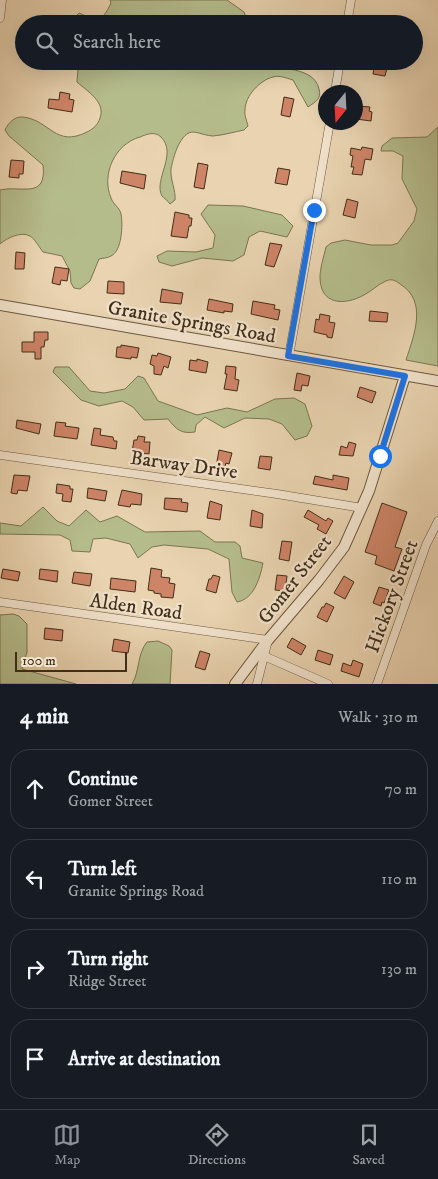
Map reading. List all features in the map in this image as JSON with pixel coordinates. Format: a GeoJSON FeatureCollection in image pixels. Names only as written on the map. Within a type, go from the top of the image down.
{"type":"FeatureCollection","features":[{"type":"Feature","properties":{"kind":"street"},"geometry":{"type":"LineString","coordinates":[[0,18],[2,0]]}},
{"type":"Feature","properties":{"kind":"street"},"geometry":{"type":"LineString","coordinates":[[348,15],[351,0]]}},
{"type":"Feature","properties":{"kind":"street"},"geometry":{"type":"LineString","coordinates":[[336,85],[339,70]]}},
{"type":"Feature","properties":{"kind":"street"},"geometry":{"type":"LineString","coordinates":[[288,356],[329,130]]}},
{"type":"Feature","properties":{"kind":"street","name":"Granite Springs Road"},"geometry":{"type":"LineString","coordinates":[[0,305],[438,381]]}},
{"type":"Feature","properties":{"kind":"street","name":"Gomer Street"},"geometry":{"type":"LineString","coordinates":[[235,684],[268,640],[319,580],[344,547],[362,508],[405,376]]}},
{"type":"Feature","properties":{"kind":"street","name":"Barway Drive"},"geometry":{"type":"LineString","coordinates":[[0,455],[277,494],[362,508]]}},
{"type":"Feature","properties":{"kind":"street","name":"Hickory Street"},"geometry":{"type":"LineString","coordinates":[[377,684],[426,545],[438,521]]}},
{"type":"Feature","properties":{"kind":"street","name":"Alden Road"},"geometry":{"type":"LineString","coordinates":[[0,602],[268,640]]}},
{"type":"Feature","properties":{"kind":"street"},"geometry":{"type":"LineString","coordinates":[[257,684],[268,640]]}},
{"type":"Feature","properties":{"kind":"street"},"geometry":{"type":"LineString","coordinates":[[264,656],[328,684]]}},
{"type":"Feature","properties":{"kind":"green space"},"geometry":{"type":"Polygon","coordinates":[[[110,0],[227,0],[244,12],[245,15],[104,15],[111,3],[110,0]]]}},
{"type":"Feature","properties":{"kind":"green space"},"geometry":{"type":"Polygon","coordinates":[[[78,70],[293,70],[309,75],[318,87],[318,98],[308,107],[293,80],[275,76],[263,81],[250,94],[245,112],[248,126],[244,130],[213,136],[194,132],[185,136],[175,152],[172,164],[171,173],[175,200],[170,204],[162,196],[160,190],[167,151],[166,144],[161,137],[156,134],[148,134],[124,146],[112,161],[108,179],[108,189],[111,198],[121,214],[122,231],[120,243],[115,253],[107,258],[99,259],[90,281],[80,289],[74,288],[71,283],[70,271],[62,256],[43,252],[30,236],[18,235],[0,244],[0,190],[31,189],[41,183],[43,176],[43,165],[9,136],[5,130],[12,120],[20,117],[32,119],[60,135],[67,137],[76,136],[91,130],[99,120],[100,107],[90,93],[77,82],[78,70]]]}},
{"type":"Feature","properties":{"kind":"green space"},"geometry":{"type":"Polygon","coordinates":[[[438,127],[438,366],[406,360],[415,329],[416,309],[409,291],[400,284],[394,280],[388,280],[356,299],[341,302],[334,301],[324,293],[320,277],[326,247],[331,243],[345,240],[371,245],[392,245],[398,243],[414,221],[417,209],[402,179],[403,156],[393,151],[381,151],[382,146],[392,138],[427,137],[438,127]]]}},
{"type":"Feature","properties":{"kind":"green space"},"geometry":{"type":"Polygon","coordinates":[[[208,205],[243,206],[282,215],[293,226],[287,237],[260,231],[249,237],[244,255],[233,261],[202,258],[172,266],[159,262],[157,256],[167,251],[196,252],[213,248],[215,235],[201,214],[208,205]]]}},
{"type":"Feature","properties":{"kind":"green space"},"geometry":{"type":"Polygon","coordinates":[[[55,367],[69,367],[90,391],[104,393],[125,389],[138,376],[144,378],[158,401],[197,415],[227,408],[247,412],[275,399],[294,398],[305,404],[312,426],[307,436],[295,440],[282,424],[269,419],[245,418],[224,428],[205,417],[196,425],[195,432],[183,432],[168,419],[144,420],[133,407],[122,401],[99,406],[81,400],[53,372],[55,367]]]}},
{"type":"Feature","properties":{"kind":"green space"},"geometry":{"type":"Polygon","coordinates":[[[43,507],[57,521],[69,526],[86,510],[100,522],[117,516],[145,532],[200,531],[215,542],[235,542],[240,546],[242,558],[263,563],[260,575],[248,597],[237,602],[232,592],[229,559],[208,549],[164,545],[152,547],[138,558],[130,544],[106,538],[93,539],[90,552],[72,551],[70,540],[60,535],[0,534],[0,523],[21,526],[43,507]]]}},
{"type":"Feature","properties":{"kind":"green space"},"geometry":{"type":"Polygon","coordinates":[[[13,614],[19,616],[27,624],[27,652],[22,669],[76,684],[0,684],[0,615],[13,614]]]}},
{"type":"Feature","properties":{"kind":"green space"},"geometry":{"type":"Polygon","coordinates":[[[158,641],[169,646],[172,650],[170,684],[132,684],[140,657],[147,642],[158,641]]]}},
{"type":"Feature","properties":{"kind":"building"},"geometry":{"type":"Polygon","coordinates":[[[374,70],[386,70],[385,76],[373,74],[374,70]]]}},
{"type":"Feature","properties":{"kind":"building"},"geometry":{"type":"Polygon","coordinates":[[[60,92],[70,94],[69,99],[74,100],[72,112],[48,108],[49,99],[59,100],[60,92]]]}},
{"type":"Feature","properties":{"kind":"building"},"geometry":{"type":"Polygon","coordinates":[[[284,97],[294,99],[290,117],[281,115],[284,97]]]}},
{"type":"Feature","properties":{"kind":"building"},"geometry":{"type":"Polygon","coordinates":[[[363,106],[370,107],[369,111],[372,112],[371,121],[363,120],[363,106]]]}},
{"type":"Feature","properties":{"kind":"building"},"geometry":{"type":"Polygon","coordinates":[[[362,147],[373,149],[371,160],[365,159],[362,175],[352,174],[354,167],[351,167],[353,156],[350,155],[351,148],[361,150],[362,147]]]}},
{"type":"Feature","properties":{"kind":"building"},"geometry":{"type":"Polygon","coordinates":[[[11,160],[24,161],[23,174],[19,174],[19,178],[9,177],[11,160]]]}},
{"type":"Feature","properties":{"kind":"building"},"geometry":{"type":"Polygon","coordinates":[[[198,163],[208,165],[204,189],[194,187],[198,163]]]}},
{"type":"Feature","properties":{"kind":"building"},"geometry":{"type":"Polygon","coordinates":[[[278,168],[290,170],[287,185],[275,183],[278,168]]]}},
{"type":"Feature","properties":{"kind":"building"},"geometry":{"type":"Polygon","coordinates":[[[122,171],[146,175],[144,189],[120,183],[122,171]]]}},
{"type":"Feature","properties":{"kind":"building"},"geometry":{"type":"Polygon","coordinates":[[[347,199],[358,202],[355,218],[343,215],[347,199]]]}},
{"type":"Feature","properties":{"kind":"building"},"geometry":{"type":"Polygon","coordinates":[[[175,212],[189,215],[189,218],[192,218],[187,238],[171,236],[175,212]]]}},
{"type":"Feature","properties":{"kind":"building"},"geometry":{"type":"Polygon","coordinates":[[[270,243],[282,245],[274,267],[265,265],[270,243]]]}},
{"type":"Feature","properties":{"kind":"building"},"geometry":{"type":"Polygon","coordinates":[[[16,252],[25,253],[24,269],[15,269],[16,252]]]}},
{"type":"Feature","properties":{"kind":"building"},"geometry":{"type":"Polygon","coordinates":[[[55,267],[69,269],[67,281],[61,280],[60,285],[52,283],[55,267]]]}},
{"type":"Feature","properties":{"kind":"building"},"geometry":{"type":"Polygon","coordinates":[[[108,281],[124,282],[124,294],[107,293],[108,281]]]}},
{"type":"Feature","properties":{"kind":"building"},"geometry":{"type":"Polygon","coordinates":[[[162,289],[183,293],[181,304],[160,302],[162,289]]]}},
{"type":"Feature","properties":{"kind":"building"},"geometry":{"type":"Polygon","coordinates":[[[209,299],[233,304],[232,312],[224,311],[224,313],[207,310],[209,299]]]}},
{"type":"Feature","properties":{"kind":"building"},"geometry":{"type":"Polygon","coordinates":[[[253,301],[275,305],[274,309],[280,310],[278,320],[251,314],[253,301]]]}},
{"type":"Feature","properties":{"kind":"building"},"geometry":{"type":"Polygon","coordinates":[[[370,311],[388,313],[387,322],[369,321],[370,311]]]}},
{"type":"Feature","properties":{"kind":"building"},"geometry":{"type":"Polygon","coordinates":[[[320,314],[330,316],[329,322],[335,323],[332,338],[314,332],[316,319],[319,320],[320,314]]]}},
{"type":"Feature","properties":{"kind":"building"},"geometry":{"type":"Polygon","coordinates":[[[34,332],[48,332],[48,340],[45,340],[44,347],[41,347],[41,359],[35,359],[35,352],[22,352],[22,342],[34,342],[34,332]]]}},
{"type":"Feature","properties":{"kind":"building"},"geometry":{"type":"Polygon","coordinates":[[[121,345],[139,348],[137,358],[116,357],[117,347],[121,347],[121,345]]]}},
{"type":"Feature","properties":{"kind":"building"},"geometry":{"type":"Polygon","coordinates":[[[158,353],[171,357],[168,368],[164,366],[161,375],[154,374],[154,366],[150,364],[152,355],[157,356],[158,353]]]}},
{"type":"Feature","properties":{"kind":"building"},"geometry":{"type":"Polygon","coordinates":[[[197,359],[208,362],[206,373],[189,370],[190,360],[197,361],[197,359]]]}},
{"type":"Feature","properties":{"kind":"building"},"geometry":{"type":"Polygon","coordinates":[[[226,366],[236,367],[235,379],[239,380],[237,391],[224,389],[227,374],[225,374],[226,366]]]}},
{"type":"Feature","properties":{"kind":"building"},"geometry":{"type":"Polygon","coordinates":[[[297,373],[310,376],[308,386],[302,385],[301,391],[294,390],[297,373]]]}},
{"type":"Feature","properties":{"kind":"building"},"geometry":{"type":"Polygon","coordinates":[[[360,387],[376,392],[372,403],[357,397],[360,387]]]}},
{"type":"Feature","properties":{"kind":"building"},"geometry":{"type":"Polygon","coordinates":[[[17,420],[41,424],[39,434],[16,428],[17,420]]]}},
{"type":"Feature","properties":{"kind":"building"},"geometry":{"type":"Polygon","coordinates":[[[56,422],[66,423],[65,426],[79,428],[77,439],[54,436],[56,422]]]}},
{"type":"Feature","properties":{"kind":"building"},"geometry":{"type":"Polygon","coordinates":[[[94,428],[101,429],[100,435],[113,437],[114,441],[117,441],[116,449],[91,445],[94,428]]]}},
{"type":"Feature","properties":{"kind":"building"},"geometry":{"type":"Polygon","coordinates":[[[138,436],[145,437],[144,442],[150,442],[149,454],[132,452],[134,440],[137,440],[138,436]]]}},
{"type":"Feature","properties":{"kind":"building"},"geometry":{"type":"Polygon","coordinates":[[[349,442],[356,444],[353,456],[339,455],[341,446],[347,448],[349,442]]]}},
{"type":"Feature","properties":{"kind":"building"},"geometry":{"type":"Polygon","coordinates":[[[219,450],[232,453],[229,464],[226,463],[224,469],[216,467],[219,450]]]}},
{"type":"Feature","properties":{"kind":"building"},"geometry":{"type":"Polygon","coordinates":[[[260,456],[272,457],[270,470],[258,468],[260,456]]]}},
{"type":"Feature","properties":{"kind":"building"},"geometry":{"type":"Polygon","coordinates":[[[14,475],[30,476],[27,491],[18,490],[17,494],[11,493],[14,475]]]}},
{"type":"Feature","properties":{"kind":"building"},"geometry":{"type":"Polygon","coordinates":[[[333,475],[349,478],[347,490],[313,484],[315,476],[333,480],[333,475]]]}},
{"type":"Feature","properties":{"kind":"building"},"geometry":{"type":"Polygon","coordinates":[[[57,484],[70,486],[70,489],[73,489],[71,502],[62,501],[63,494],[56,493],[57,484]]]}},
{"type":"Feature","properties":{"kind":"building"},"geometry":{"type":"Polygon","coordinates":[[[88,488],[107,491],[105,501],[87,498],[88,488]]]}},
{"type":"Feature","properties":{"kind":"building"},"geometry":{"type":"Polygon","coordinates":[[[122,490],[142,494],[141,505],[131,504],[130,507],[118,505],[122,490]]]}},
{"type":"Feature","properties":{"kind":"building"},"geometry":{"type":"Polygon","coordinates":[[[165,498],[182,499],[181,502],[188,503],[187,512],[164,509],[165,498]]]}},
{"type":"Feature","properties":{"kind":"building"},"geometry":{"type":"Polygon","coordinates":[[[210,501],[222,505],[220,520],[207,518],[210,501]]]}},
{"type":"Feature","properties":{"kind":"building"},"geometry":{"type":"Polygon","coordinates":[[[382,503],[407,512],[395,547],[402,549],[394,571],[375,564],[377,556],[365,552],[382,503]]]}},
{"type":"Feature","properties":{"kind":"building"},"geometry":{"type":"Polygon","coordinates":[[[252,510],[263,514],[262,528],[250,526],[252,510]]]}},
{"type":"Feature","properties":{"kind":"building"},"geometry":{"type":"Polygon","coordinates":[[[308,510],[326,521],[328,518],[333,521],[326,534],[317,529],[319,525],[304,517],[308,510]]]}},
{"type":"Feature","properties":{"kind":"building"},"geometry":{"type":"Polygon","coordinates":[[[282,541],[292,542],[289,561],[279,559],[282,541]]]}},
{"type":"Feature","properties":{"kind":"building"},"geometry":{"type":"Polygon","coordinates":[[[151,568],[162,570],[161,577],[170,578],[169,583],[175,584],[173,598],[161,597],[161,594],[148,590],[151,568]]]}},
{"type":"Feature","properties":{"kind":"building"},"geometry":{"type":"Polygon","coordinates":[[[3,569],[20,572],[18,581],[1,578],[3,569]]]}},
{"type":"Feature","properties":{"kind":"building"},"geometry":{"type":"Polygon","coordinates":[[[40,569],[58,571],[57,582],[39,579],[40,569]]]}},
{"type":"Feature","properties":{"kind":"building"},"geometry":{"type":"Polygon","coordinates":[[[74,572],[92,574],[90,586],[72,583],[74,572]]]}},
{"type":"Feature","properties":{"kind":"building"},"geometry":{"type":"Polygon","coordinates":[[[213,575],[220,577],[216,593],[206,590],[209,579],[213,575]]]}},
{"type":"Feature","properties":{"kind":"building"},"geometry":{"type":"Polygon","coordinates":[[[277,575],[287,576],[285,591],[275,590],[277,575]]]}},
{"type":"Feature","properties":{"kind":"building"},"geometry":{"type":"Polygon","coordinates":[[[344,576],[354,582],[345,599],[334,593],[344,576]]]}},
{"type":"Feature","properties":{"kind":"building"},"geometry":{"type":"Polygon","coordinates":[[[111,578],[136,581],[135,592],[110,589],[111,578]]]}},
{"type":"Feature","properties":{"kind":"building"},"geometry":{"type":"Polygon","coordinates":[[[379,587],[389,590],[381,606],[373,603],[379,587]]]}},
{"type":"Feature","properties":{"kind":"building"},"geometry":{"type":"Polygon","coordinates":[[[326,603],[334,607],[327,622],[317,617],[326,603]]]}},
{"type":"Feature","properties":{"kind":"building"},"geometry":{"type":"Polygon","coordinates":[[[45,628],[63,630],[62,641],[44,639],[45,628]]]}},
{"type":"Feature","properties":{"kind":"building"},"geometry":{"type":"Polygon","coordinates":[[[292,638],[306,646],[301,655],[287,647],[292,638]]]}},
{"type":"Feature","properties":{"kind":"building"},"geometry":{"type":"Polygon","coordinates":[[[114,639],[130,642],[128,653],[112,651],[114,639]]]}},
{"type":"Feature","properties":{"kind":"building"},"geometry":{"type":"Polygon","coordinates":[[[318,650],[333,655],[330,665],[315,660],[318,650]]]}},
{"type":"Feature","properties":{"kind":"building"},"geometry":{"type":"Polygon","coordinates":[[[200,651],[210,654],[205,670],[195,667],[200,651]]]}},
{"type":"Feature","properties":{"kind":"building"},"geometry":{"type":"Polygon","coordinates":[[[353,660],[363,664],[359,677],[341,671],[343,663],[351,666],[353,660]]]}},
{"type":"Feature","properties":{"kind":"route"},"geometry":{"type":"LineString","coordinates":[[314,210],[288,356],[405,376],[380,456]]}}]}
